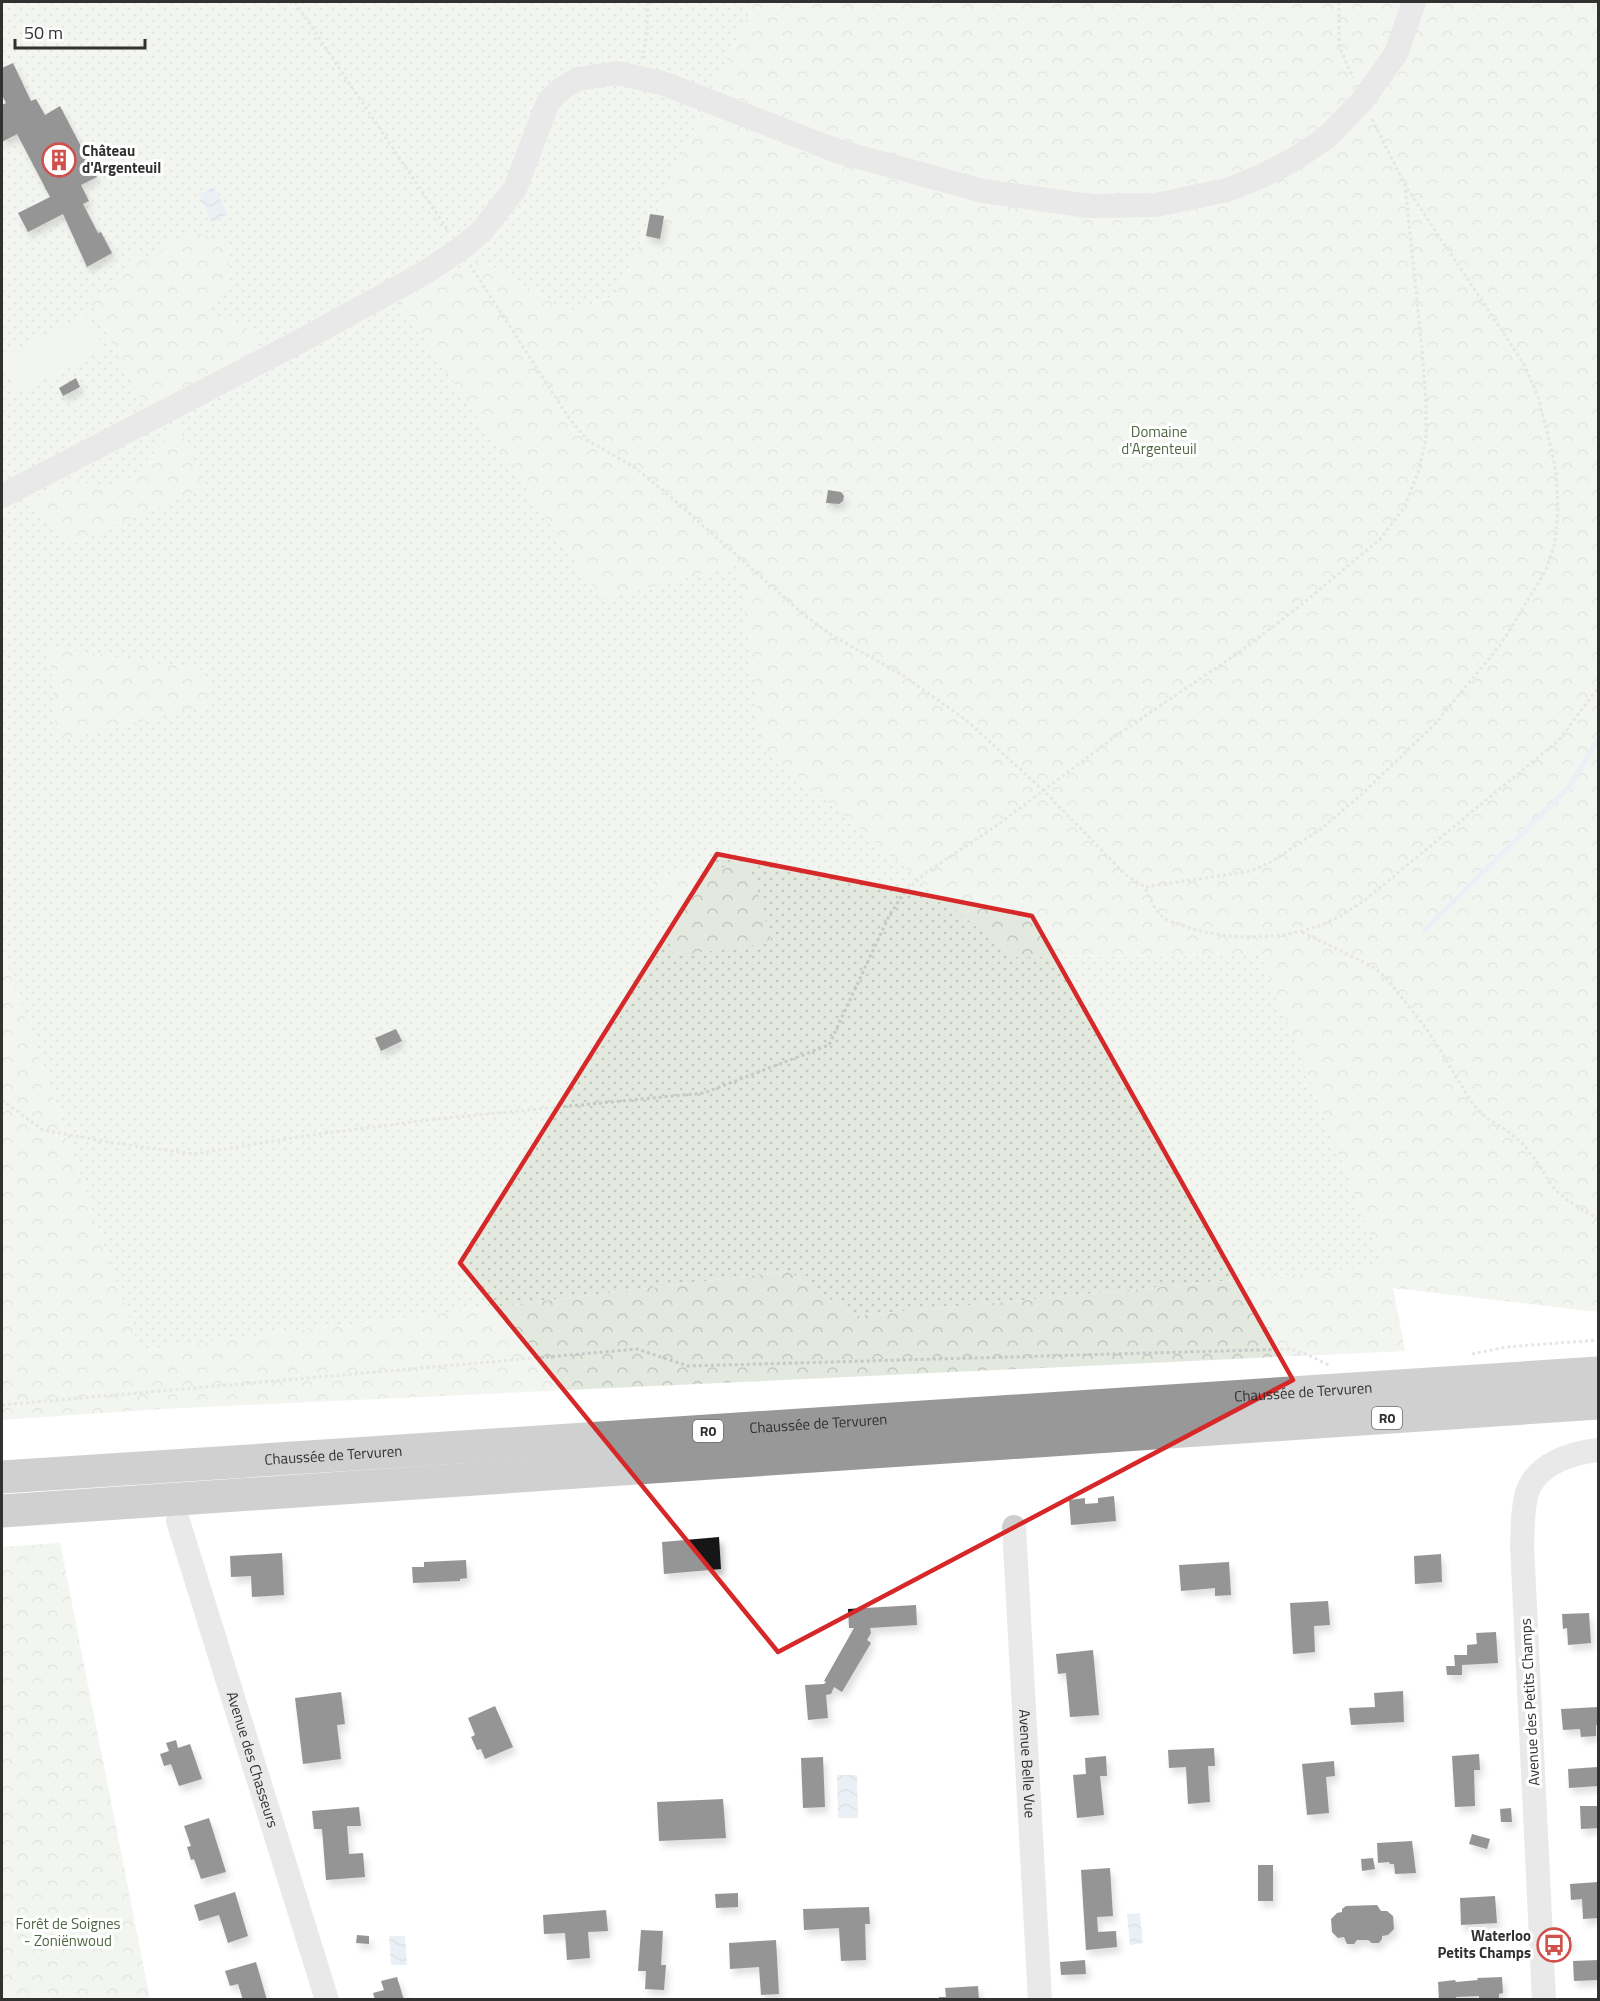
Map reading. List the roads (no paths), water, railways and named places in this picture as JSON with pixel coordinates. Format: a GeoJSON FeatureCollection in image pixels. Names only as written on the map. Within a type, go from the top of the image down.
{"type":"FeatureCollection","features":[{"type":"Feature","properties":{"kind":"highway","name":"Chaussée de Tervuren"},"geometry":{"type":"LineString","coordinates":[[2,1477],[1599,1373]]}},
{"type":"Feature","properties":{"kind":"highway","name":"R0"},"geometry":{"type":"LineString","coordinates":[[1508,1410],[1599,1403]]}},
{"type":"Feature","properties":{"kind":"highway","name":"Chaussée de Tervuren"},"geometry":{"type":"LineString","coordinates":[[2,1511],[1508,1410]]}},
{"type":"Feature","properties":{"kind":"highway"},"geometry":{"type":"LineString","coordinates":[[1508,1410],[1552,1426],[1599,1425]]}},
{"type":"Feature","properties":{"kind":"street"},"geometry":{"type":"LineString","coordinates":[[2,496],[304,339],[426,272],[460,249],[481,232],[515,189],[548,102],[561,89],[578,79],[617,73],[665,84],[837,151],[983,191],[1089,206],[1156,205],[1227,190],[1293,160],[1326,138],[1362,101],[1396,54],[1414,2]]}},
{"type":"Feature","properties":{"kind":"street","name":"Avenue des Petits Champs"},"geometry":{"type":"LineString","coordinates":[[1544,2000],[1522,1545],[1526,1495],[1534,1477],[1550,1465],[1577,1453],[1599,1450]]}},
{"type":"Feature","properties":{"kind":"street","name":"Avenue des Chasseurs"},"geometry":{"type":"LineString","coordinates":[[178,1521],[327,2000]]}},
{"type":"Feature","properties":{"kind":"street","name":"Avenue Belle Vue"},"geometry":{"type":"LineString","coordinates":[[1014,1527],[1040,2000]]}},
{"type":"Feature","properties":{"kind":"water"},"geometry":{"type":"Polygon","coordinates":[[[214,187],[228,214],[212,222],[199,195],[214,187]]]}},
{"type":"Feature","properties":{"kind":"water"},"geometry":{"type":"Polygon","coordinates":[[[837,1775],[857,1775],[858,1818],[838,1818],[837,1775]]]}},
{"type":"Feature","properties":{"kind":"water"},"geometry":{"type":"Polygon","coordinates":[[[1140,1913],[1143,1943],[1130,1945],[1127,1914],[1140,1913]]]}},
{"type":"Feature","properties":{"kind":"water"},"geometry":{"type":"Polygon","coordinates":[[[389,1936],[405,1936],[407,1965],[391,1965],[389,1936]]]}},
{"type":"Feature","properties":{"kind":"waterway"},"geometry":{"type":"LineString","coordinates":[[1425,930],[1569,787],[1598,740]]}},
{"type":"Feature","properties":{"kind":"place","name":"Château d'Argenteuil"},"geometry":{"type":"Point","coordinates":[59,160]}},
{"type":"Feature","properties":{"kind":"place","name":"Waterloo Petits Champs"},"geometry":{"type":"Point","coordinates":[1554,1945]}},
{"type":"Feature","properties":{"kind":"park label","name":"Domaine d'Argenteuil"},"geometry":{"type":"Point","coordinates":[1159,440]}},
{"type":"Feature","properties":{"kind":"park label","name":"Forêt de Soignes - Zoniënwoud"},"geometry":{"type":"Point","coordinates":[68,1932]}}]}
